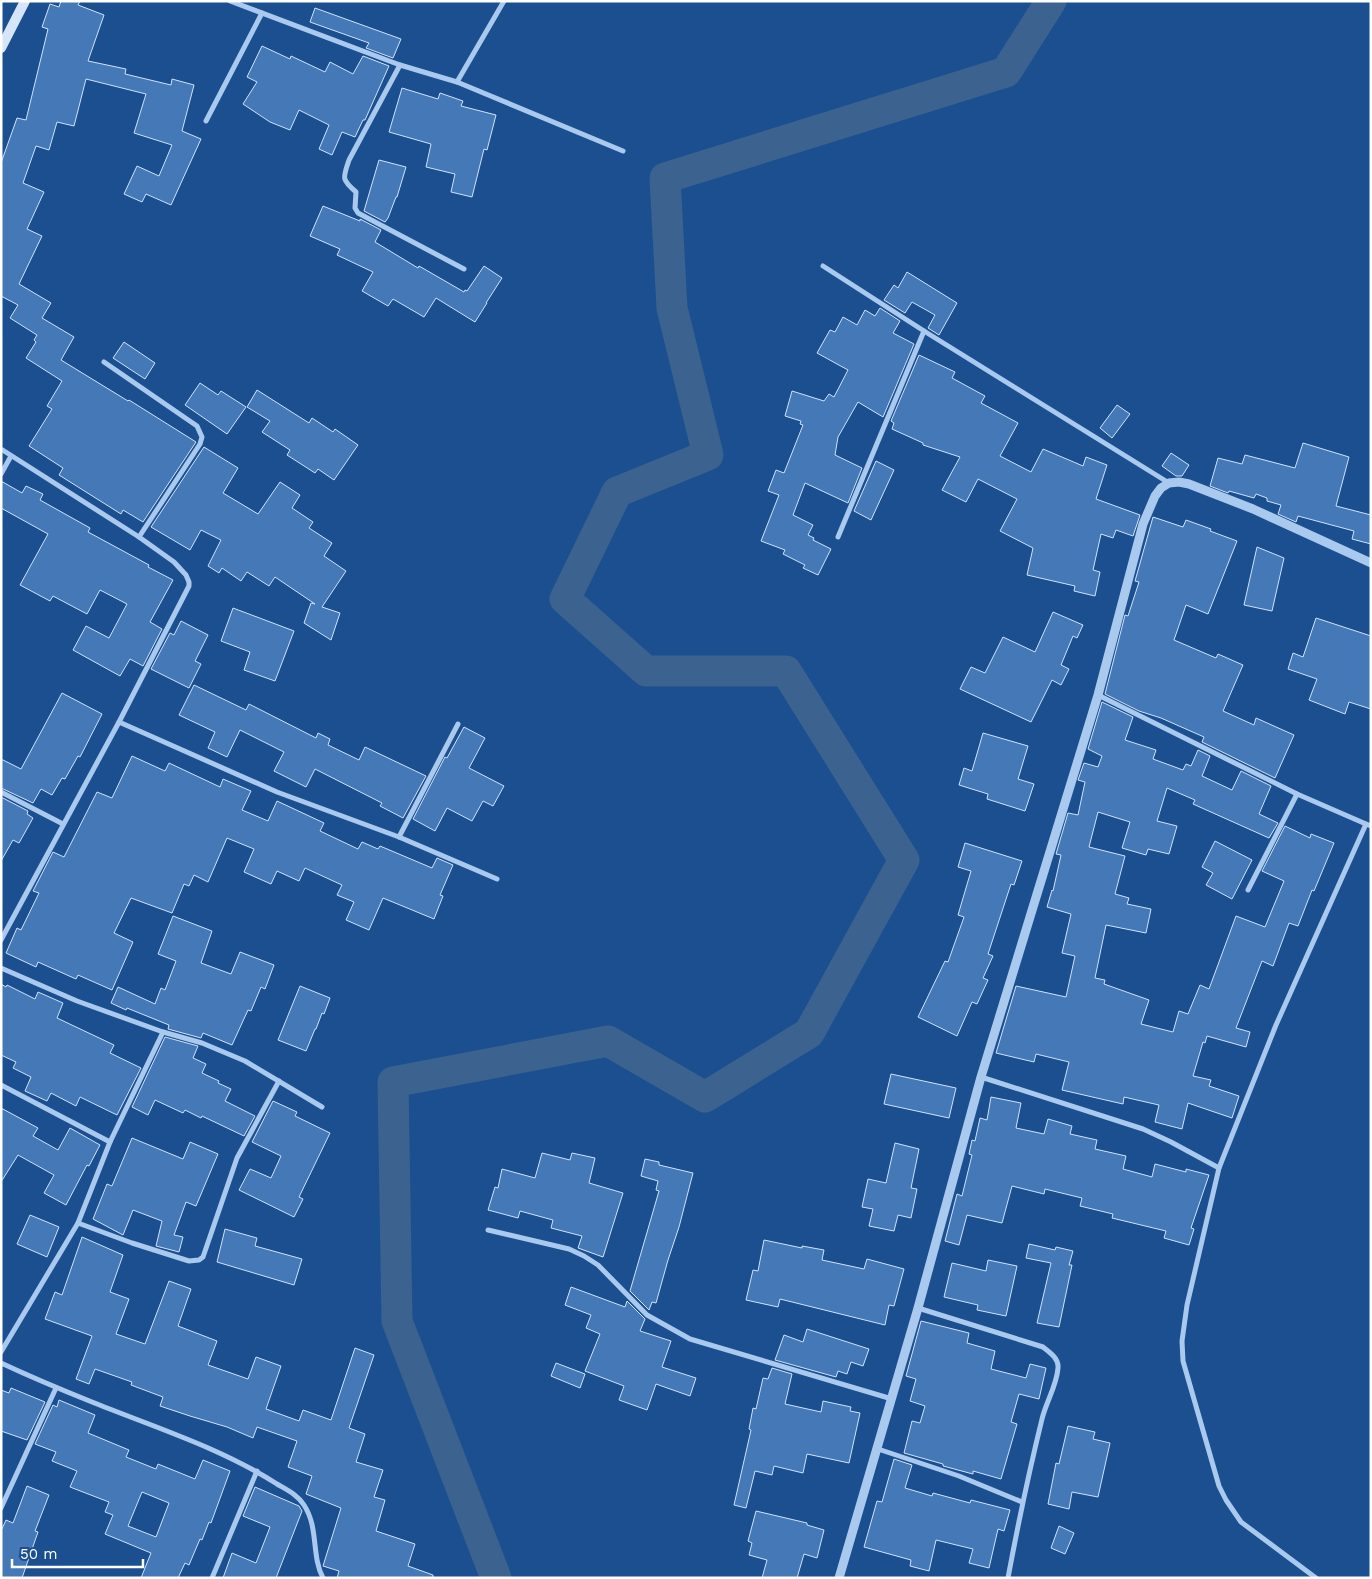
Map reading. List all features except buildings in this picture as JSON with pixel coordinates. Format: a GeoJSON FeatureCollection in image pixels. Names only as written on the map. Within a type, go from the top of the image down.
{"type":"FeatureCollection","features":[{"type":"Feature","properties":{"kind":"main road"},"geometry":{"type":"LineString","coordinates":[[1,48],[25,1]]}},
{"type":"Feature","properties":{"kind":"street"},"geometry":{"type":"LineString","coordinates":[[230,1],[400,65],[457,82],[623,151]]}},
{"type":"Feature","properties":{"kind":"street"},"geometry":{"type":"LineString","coordinates":[[457,82],[504,1]]}},
{"type":"Feature","properties":{"kind":"street"},"geometry":{"type":"LineString","coordinates":[[206,121],[262,13]]}},
{"type":"Feature","properties":{"kind":"street"},"geometry":{"type":"LineString","coordinates":[[400,65],[349,160],[343,176],[344,181],[356,192],[355,208],[358,213],[464,268]]}},
{"type":"Feature","properties":{"kind":"street"},"geometry":{"type":"LineString","coordinates":[[823,266],[1169,483]]}},
{"type":"Feature","properties":{"kind":"street"},"geometry":{"type":"LineString","coordinates":[[838,537],[924,331]]}},
{"type":"Feature","properties":{"kind":"street"},"geometry":{"type":"LineString","coordinates":[[104,362],[198,426],[202,437],[200,444],[139,537]]}},
{"type":"Feature","properties":{"kind":"street"},"geometry":{"type":"LineString","coordinates":[[1,449],[139,537],[174,562],[186,575],[189,582],[118,722],[1,940]]}},
{"type":"Feature","properties":{"kind":"street"},"geometry":{"type":"LineString","coordinates":[[1,474],[11,456]]}},
{"type":"Feature","properties":{"kind":"street"},"geometry":{"type":"LineString","coordinates":[[839,1578],[918,1308],[980,1077],[1098,695],[1144,524],[1155,496],[1161,488],[1169,483],[1189,484],[1226,498],[1371,563]]}},
{"type":"Feature","properties":{"kind":"street"},"geometry":{"type":"LineString","coordinates":[[1098,695],[1297,794],[1368,825],[1276,1025],[1219,1168],[1187,1305],[1182,1341],[1183,1361],[1220,1486],[1226,1500],[1241,1522],[1316,1578]]}},
{"type":"Feature","properties":{"kind":"street"},"geometry":{"type":"LineString","coordinates":[[118,722],[277,792],[399,837],[497,880]]}},
{"type":"Feature","properties":{"kind":"street"},"geometry":{"type":"LineString","coordinates":[[399,837],[458,724]]}},
{"type":"Feature","properties":{"kind":"street"},"geometry":{"type":"LineString","coordinates":[[1,792],[63,824]]}},
{"type":"Feature","properties":{"kind":"street"},"geometry":{"type":"LineString","coordinates":[[1248,890],[1297,794]]}},
{"type":"Feature","properties":{"kind":"street"},"geometry":{"type":"LineString","coordinates":[[1,968],[77,1001],[164,1032],[202,1043],[245,1060],[322,1107]]}},
{"type":"Feature","properties":{"kind":"street"},"geometry":{"type":"LineString","coordinates":[[1,1352],[78,1223],[110,1142],[164,1032]]}},
{"type":"Feature","properties":{"kind":"street"},"geometry":{"type":"LineString","coordinates":[[980,1077],[1144,1129],[1219,1168]]}},
{"type":"Feature","properties":{"kind":"street"},"geometry":{"type":"LineString","coordinates":[[78,1223],[188,1261],[199,1260],[204,1257],[237,1158],[279,1081]]}},
{"type":"Feature","properties":{"kind":"street"},"geometry":{"type":"LineString","coordinates":[[1,1086],[110,1142]]}},
{"type":"Feature","properties":{"kind":"street"},"geometry":{"type":"LineString","coordinates":[[488,1230],[568,1249],[584,1256],[598,1265],[647,1315],[690,1339],[892,1399]]}},
{"type":"Feature","properties":{"kind":"street"},"geometry":{"type":"LineString","coordinates":[[918,1308],[1043,1347],[1053,1355],[1059,1366],[1043,1416],[1022,1502],[1008,1578]]}},
{"type":"Feature","properties":{"kind":"street"},"geometry":{"type":"LineString","coordinates":[[1,1363],[56,1388],[215,1451],[257,1471],[296,1496],[303,1503],[309,1514],[314,1530],[318,1565],[323,1578]]}},
{"type":"Feature","properties":{"kind":"street"},"geometry":{"type":"LineString","coordinates":[[1,1508],[56,1388]]}},
{"type":"Feature","properties":{"kind":"street"},"geometry":{"type":"LineString","coordinates":[[878,1449],[959,1476],[1022,1502]]}},
{"type":"Feature","properties":{"kind":"street"},"geometry":{"type":"LineString","coordinates":[[212,1578],[257,1471]]}},
{"type":"Feature","properties":{"kind":"waterway"},"geometry":{"type":"LineString","coordinates":[[496,1578],[397,1321],[393,1082],[608,1041],[705,1097],[809,1033],[904,860],[786,671],[646,671],[565,599],[617,492],[708,455],[672,308],[665,178],[1006,72],[1051,1]]}}]}
